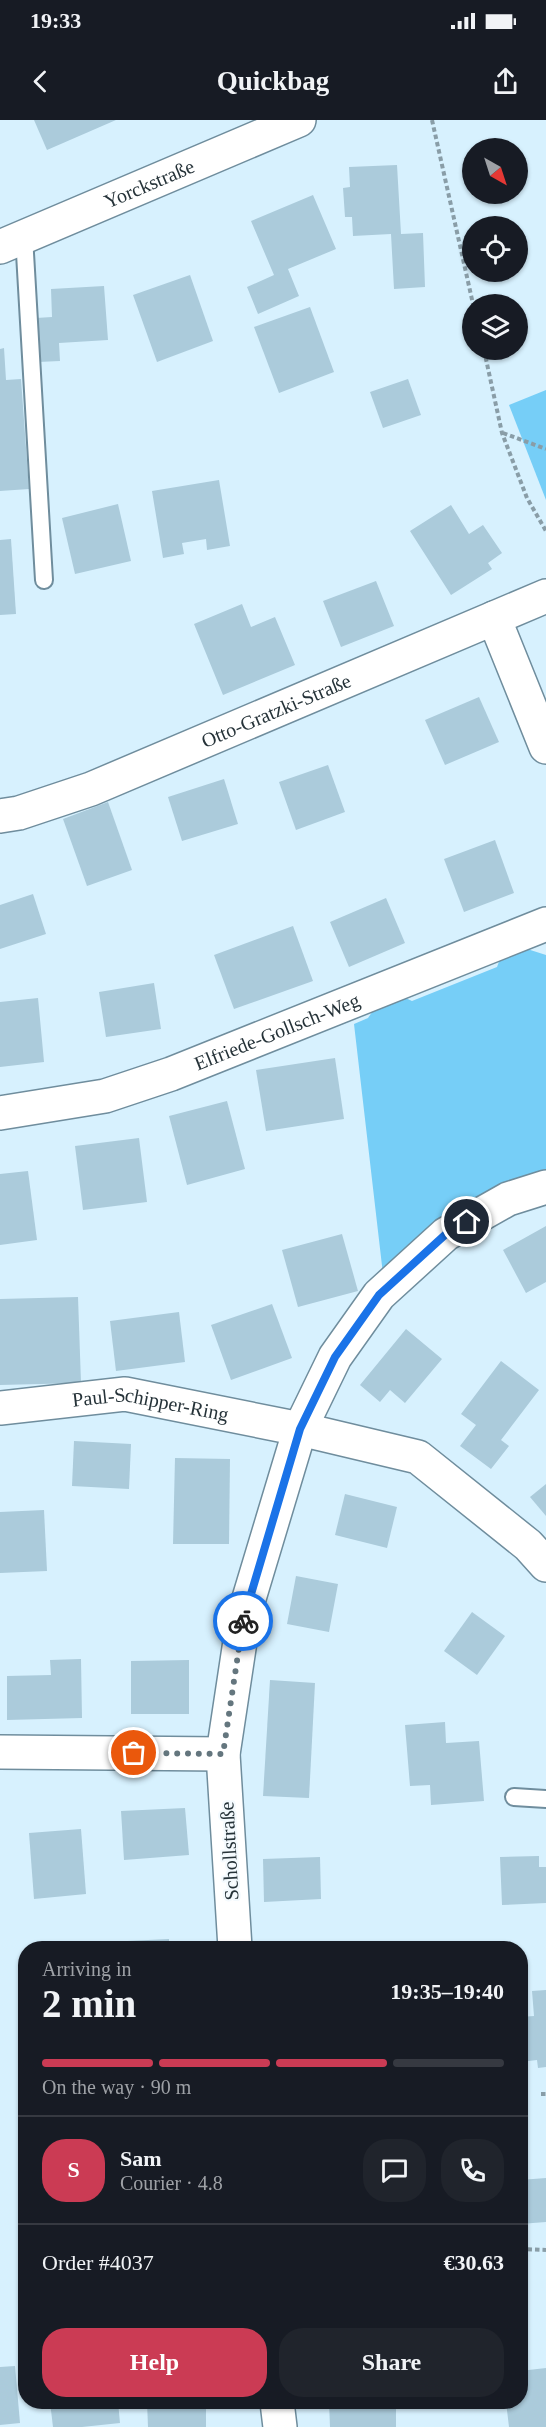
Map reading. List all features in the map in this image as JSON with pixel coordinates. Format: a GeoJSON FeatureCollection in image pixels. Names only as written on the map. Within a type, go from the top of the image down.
{"type":"FeatureCollection","features":[{"type":"Feature","properties":{"kind":"street","name":"Yorckstraße"},"geometry":{"type":"LineString","coordinates":[[12,242],[299,120]]}},
{"type":"Feature","properties":{"kind":"street","name":"Otto-Gratzki-Straße"},"geometry":{"type":"LineString","coordinates":[[0,816],[19,813],[91,789],[546,596]]}},
{"type":"Feature","properties":{"kind":"street"},"geometry":{"type":"LineString","coordinates":[[494,618],[546,747]]}},
{"type":"Feature","properties":{"kind":"street","name":"Elfriede-Gollsch-Weg"},"geometry":{"type":"LineString","coordinates":[[0,1113],[105,1096],[160,1077],[546,924]]}},
{"type":"Feature","properties":{"kind":"street"},"geometry":{"type":"LineString","coordinates":[[300,1429],[335,1357],[379,1295],[446,1234],[508,1199],[546,1187]]}},
{"type":"Feature","properties":{"kind":"street","name":"Paul-Schipper-Ring"},"geometry":{"type":"LineString","coordinates":[[0,1408],[125,1394],[300,1429],[418,1457],[528,1545],[546,1565]]}},
{"type":"Feature","properties":{"kind":"street","name":"Schollstraße"},"geometry":{"type":"LineString","coordinates":[[235,1941],[223,1754],[244,1615],[300,1429]]}},
{"type":"Feature","properties":{"kind":"street"},"geometry":{"type":"LineString","coordinates":[[0,1752],[223,1754]]}},
{"type":"Feature","properties":{"kind":"street"},"geometry":{"type":"LineString","coordinates":[[278,2409],[280,2427]]}},
{"type":"Feature","properties":{"kind":"lane"},"geometry":{"type":"LineString","coordinates":[[12,242],[44,580]]}},
{"type":"Feature","properties":{"kind":"lane"},"geometry":{"type":"LineString","coordinates":[[514,1797],[546,1799]]}},
{"type":"Feature","properties":{"kind":"path"},"geometry":{"type":"LineString","coordinates":[[432,120],[472,294]]}},
{"type":"Feature","properties":{"kind":"path"},"geometry":{"type":"LineString","coordinates":[[486,360],[502,433],[527,498],[546,531]]}},
{"type":"Feature","properties":{"kind":"path"},"geometry":{"type":"LineString","coordinates":[[502,433],[546,449]]}},
{"type":"Feature","properties":{"kind":"path"},"geometry":{"type":"LineString","coordinates":[[528,2249],[546,2250]]}},
{"type":"Feature","properties":{"kind":"shaded area"},"geometry":{"type":"Polygon","coordinates":[[[546,390],[546,500],[509,405],[546,390]]]}},
{"type":"Feature","properties":{"kind":"shaded area"},"geometry":{"type":"Polygon","coordinates":[[[524,948],[546,955],[546,1179],[501,1197],[485,1192],[443,1217],[409,1244],[410,1256],[384,1283],[354,1024],[368,1018],[379,1002],[397,994],[412,1001],[497,967],[503,951],[524,948]]]}},
{"type":"Feature","properties":{"kind":"building"},"geometry":{"type":"Polygon","coordinates":[[[34,120],[116,120],[47,150],[34,120]]]}},
{"type":"Feature","properties":{"kind":"building"},"geometry":{"type":"Polygon","coordinates":[[[397,165],[401,234],[423,233],[425,287],[394,289],[391,234],[353,236],[352,217],[345,217],[343,188],[350,187],[349,167],[397,165]]]}},
{"type":"Feature","properties":{"kind":"building"},"geometry":{"type":"Polygon","coordinates":[[[313,195],[336,249],[288,269],[299,296],[258,314],[247,287],[274,275],[251,221],[313,195]]]}},
{"type":"Feature","properties":{"kind":"building"},"geometry":{"type":"Polygon","coordinates":[[[190,275],[213,341],[157,362],[133,295],[190,275]]]}},
{"type":"Feature","properties":{"kind":"building"},"geometry":{"type":"Polygon","coordinates":[[[104,286],[108,340],[59,343],[60,361],[38,362],[36,318],[52,317],[51,289],[104,286]]]}},
{"type":"Feature","properties":{"kind":"building"},"geometry":{"type":"Polygon","coordinates":[[[310,307],[334,372],[279,393],[254,327],[310,307]]]}},
{"type":"Feature","properties":{"kind":"building"},"geometry":{"type":"Polygon","coordinates":[[[4,348],[6,380],[21,379],[29,489],[0,491],[0,349],[4,348]]]}},
{"type":"Feature","properties":{"kind":"building"},"geometry":{"type":"Polygon","coordinates":[[[408,379],[421,415],[383,428],[370,392],[408,379]]]}},
{"type":"Feature","properties":{"kind":"building"},"geometry":{"type":"Polygon","coordinates":[[[219,480],[230,546],[207,550],[206,539],[182,543],[184,554],[163,558],[152,491],[219,480]]]}},
{"type":"Feature","properties":{"kind":"building"},"geometry":{"type":"Polygon","coordinates":[[[118,504],[131,561],[75,574],[62,518],[118,504]]]}},
{"type":"Feature","properties":{"kind":"building"},"geometry":{"type":"Polygon","coordinates":[[[451,505],[469,534],[483,525],[502,553],[488,563],[492,569],[451,595],[410,531],[451,505]]]}},
{"type":"Feature","properties":{"kind":"building"},"geometry":{"type":"Polygon","coordinates":[[[11,539],[16,614],[0,615],[0,540],[11,539]]]}},
{"type":"Feature","properties":{"kind":"building"},"geometry":{"type":"Polygon","coordinates":[[[376,581],[394,626],[341,647],[323,601],[376,581]]]}},
{"type":"Feature","properties":{"kind":"building"},"geometry":{"type":"Polygon","coordinates":[[[242,604],[251,627],[275,617],[295,665],[223,695],[194,624],[242,604]]]}},
{"type":"Feature","properties":{"kind":"building"},"geometry":{"type":"Polygon","coordinates":[[[479,697],[499,742],[445,765],[425,720],[479,697]]]}},
{"type":"Feature","properties":{"kind":"building"},"geometry":{"type":"Polygon","coordinates":[[[328,765],[345,812],[296,830],[279,782],[328,765]]]}},
{"type":"Feature","properties":{"kind":"building"},"geometry":{"type":"Polygon","coordinates":[[[224,779],[238,824],[182,841],[168,797],[224,779]]]}},
{"type":"Feature","properties":{"kind":"building"},"geometry":{"type":"Polygon","coordinates":[[[108,802],[132,870],[87,886],[63,819],[108,802]]]}},
{"type":"Feature","properties":{"kind":"building"},"geometry":{"type":"Polygon","coordinates":[[[495,840],[514,893],[464,912],[444,859],[495,840]]]}},
{"type":"Feature","properties":{"kind":"building"},"geometry":{"type":"Polygon","coordinates":[[[33,894],[46,934],[0,949],[0,905],[33,894]]]}},
{"type":"Feature","properties":{"kind":"building"},"geometry":{"type":"Polygon","coordinates":[[[386,898],[405,943],[349,967],[330,922],[386,898]]]}},
{"type":"Feature","properties":{"kind":"building"},"geometry":{"type":"Polygon","coordinates":[[[293,926],[313,981],[234,1009],[214,955],[293,926]]]}},
{"type":"Feature","properties":{"kind":"building"},"geometry":{"type":"Polygon","coordinates":[[[154,983],[161,1029],[106,1037],[99,992],[154,983]]]}},
{"type":"Feature","properties":{"kind":"building"},"geometry":{"type":"Polygon","coordinates":[[[38,998],[44,1062],[0,1067],[0,1002],[38,998]]]}},
{"type":"Feature","properties":{"kind":"building"},"geometry":{"type":"Polygon","coordinates":[[[335,1058],[344,1119],[266,1131],[256,1070],[335,1058]]]}},
{"type":"Feature","properties":{"kind":"building"},"geometry":{"type":"Polygon","coordinates":[[[227,1101],[245,1169],[187,1185],[169,1116],[227,1101]]]}},
{"type":"Feature","properties":{"kind":"building"},"geometry":{"type":"Polygon","coordinates":[[[139,1138],[147,1202],[83,1210],[75,1146],[139,1138]]]}},
{"type":"Feature","properties":{"kind":"building"},"geometry":{"type":"Polygon","coordinates":[[[28,1171],[37,1240],[0,1245],[0,1174],[28,1171]]]}},
{"type":"Feature","properties":{"kind":"building"},"geometry":{"type":"Polygon","coordinates":[[[546,1226],[546,1282],[526,1293],[503,1250],[546,1226]]]}},
{"type":"Feature","properties":{"kind":"building"},"geometry":{"type":"Polygon","coordinates":[[[342,1234],[358,1291],[298,1307],[282,1250],[342,1234]]]}},
{"type":"Feature","properties":{"kind":"building"},"geometry":{"type":"Polygon","coordinates":[[[78,1297],[81,1383],[0,1385],[0,1299],[78,1297]]]}},
{"type":"Feature","properties":{"kind":"building"},"geometry":{"type":"Polygon","coordinates":[[[272,1304],[292,1358],[231,1380],[211,1325],[272,1304]]]}},
{"type":"Feature","properties":{"kind":"building"},"geometry":{"type":"Polygon","coordinates":[[[179,1312],[185,1362],[116,1371],[110,1321],[179,1312]]]}},
{"type":"Feature","properties":{"kind":"building"},"geometry":{"type":"Polygon","coordinates":[[[406,1329],[442,1359],[405,1403],[390,1390],[380,1402],[360,1385],[406,1329]]]}},
{"type":"Feature","properties":{"kind":"building"},"geometry":{"type":"Polygon","coordinates":[[[501,1361],[539,1390],[501,1440],[509,1446],[491,1469],[460,1446],[476,1425],[461,1414],[501,1361]]]}},
{"type":"Feature","properties":{"kind":"building"},"geometry":{"type":"Polygon","coordinates":[[[74,1441],[131,1444],[129,1489],[72,1486],[74,1441]]]}},
{"type":"Feature","properties":{"kind":"building"},"geometry":{"type":"Polygon","coordinates":[[[175,1458],[230,1459],[229,1544],[173,1544],[175,1458]]]}},
{"type":"Feature","properties":{"kind":"building"},"geometry":{"type":"Polygon","coordinates":[[[546,1484],[546,1516],[530,1497],[546,1484]]]}},
{"type":"Feature","properties":{"kind":"building"},"geometry":{"type":"Polygon","coordinates":[[[345,1494],[397,1507],[387,1548],[335,1535],[345,1494]]]}},
{"type":"Feature","properties":{"kind":"building"},"geometry":{"type":"Polygon","coordinates":[[[44,1510],[47,1571],[0,1573],[0,1512],[44,1510]]]}},
{"type":"Feature","properties":{"kind":"building"},"geometry":{"type":"Polygon","coordinates":[[[296,1576],[338,1584],[329,1632],[287,1624],[296,1576]]]}},
{"type":"Feature","properties":{"kind":"building"},"geometry":{"type":"Polygon","coordinates":[[[472,1612],[505,1636],[477,1675],[444,1651],[472,1612]]]}},
{"type":"Feature","properties":{"kind":"building"},"geometry":{"type":"Polygon","coordinates":[[[81,1659],[82,1718],[7,1720],[7,1676],[51,1675],[50,1660],[81,1659]]]}},
{"type":"Feature","properties":{"kind":"building"},"geometry":{"type":"Polygon","coordinates":[[[189,1660],[189,1714],[131,1714],[131,1661],[189,1660]]]}},
{"type":"Feature","properties":{"kind":"building"},"geometry":{"type":"Polygon","coordinates":[[[270,1680],[315,1683],[309,1798],[263,1796],[270,1680]]]}},
{"type":"Feature","properties":{"kind":"building"},"geometry":{"type":"Polygon","coordinates":[[[445,1722],[446,1743],[479,1741],[484,1801],[431,1805],[430,1785],[410,1786],[405,1725],[445,1722]]]}},
{"type":"Feature","properties":{"kind":"building"},"geometry":{"type":"Polygon","coordinates":[[[185,1808],[189,1855],[124,1860],[121,1811],[185,1808]]]}},
{"type":"Feature","properties":{"kind":"building"},"geometry":{"type":"Polygon","coordinates":[[[81,1829],[86,1894],[34,1899],[29,1833],[81,1829]]]}},
{"type":"Feature","properties":{"kind":"building"},"geometry":{"type":"Polygon","coordinates":[[[539,1856],[539,1867],[546,1867],[546,1903],[502,1905],[500,1857],[539,1856]]]}},
{"type":"Feature","properties":{"kind":"building"},"geometry":{"type":"Polygon","coordinates":[[[320,1857],[321,1899],[264,1902],[263,1859],[320,1857]]]}},
{"type":"Feature","properties":{"kind":"building"},"geometry":{"type":"Polygon","coordinates":[[[169,1939],[169,1941],[128,1941],[169,1939]]]}},
{"type":"Feature","properties":{"kind":"building"},"geometry":{"type":"Polygon","coordinates":[[[546,1990],[546,2067],[538,2068],[537,2060],[528,2061],[528,2016],[534,2016],[532,1991],[546,1990]]]}},
{"type":"Feature","properties":{"kind":"building"},"geometry":{"type":"Polygon","coordinates":[[[546,2178],[546,2222],[528,2223],[528,2179],[546,2178]]]}},
{"type":"Feature","properties":{"kind":"building"},"geometry":{"type":"Polygon","coordinates":[[[15,2366],[20,2423],[0,2425],[0,2367],[15,2366]]]}},
{"type":"Feature","properties":{"kind":"building"},"geometry":{"type":"Polygon","coordinates":[[[546,2368],[546,2427],[509,2427],[507,2409],[528,2409],[528,2370],[546,2368]]]}},
{"type":"Feature","properties":{"kind":"building"},"geometry":{"type":"Polygon","coordinates":[[[51,2409],[119,2409],[120,2423],[53,2427],[51,2409]]]}},
{"type":"Feature","properties":{"kind":"building"},"geometry":{"type":"Polygon","coordinates":[[[147,2409],[206,2409],[206,2427],[148,2427],[147,2409]]]}},
{"type":"Feature","properties":{"kind":"building"},"geometry":{"type":"Polygon","coordinates":[[[329,2409],[396,2409],[396,2427],[330,2427],[329,2409]]]}},
{"type":"Feature","properties":{"kind":"way so far"},"geometry":{"type":"LineString","coordinates":[[134,1753],[223,1754],[243,1621]]}},
{"type":"Feature","properties":{"kind":"route"},"geometry":{"type":"LineString","coordinates":[[243,1621],[300,1429],[335,1357],[379,1295],[446,1234],[467,1222]]}}]}
